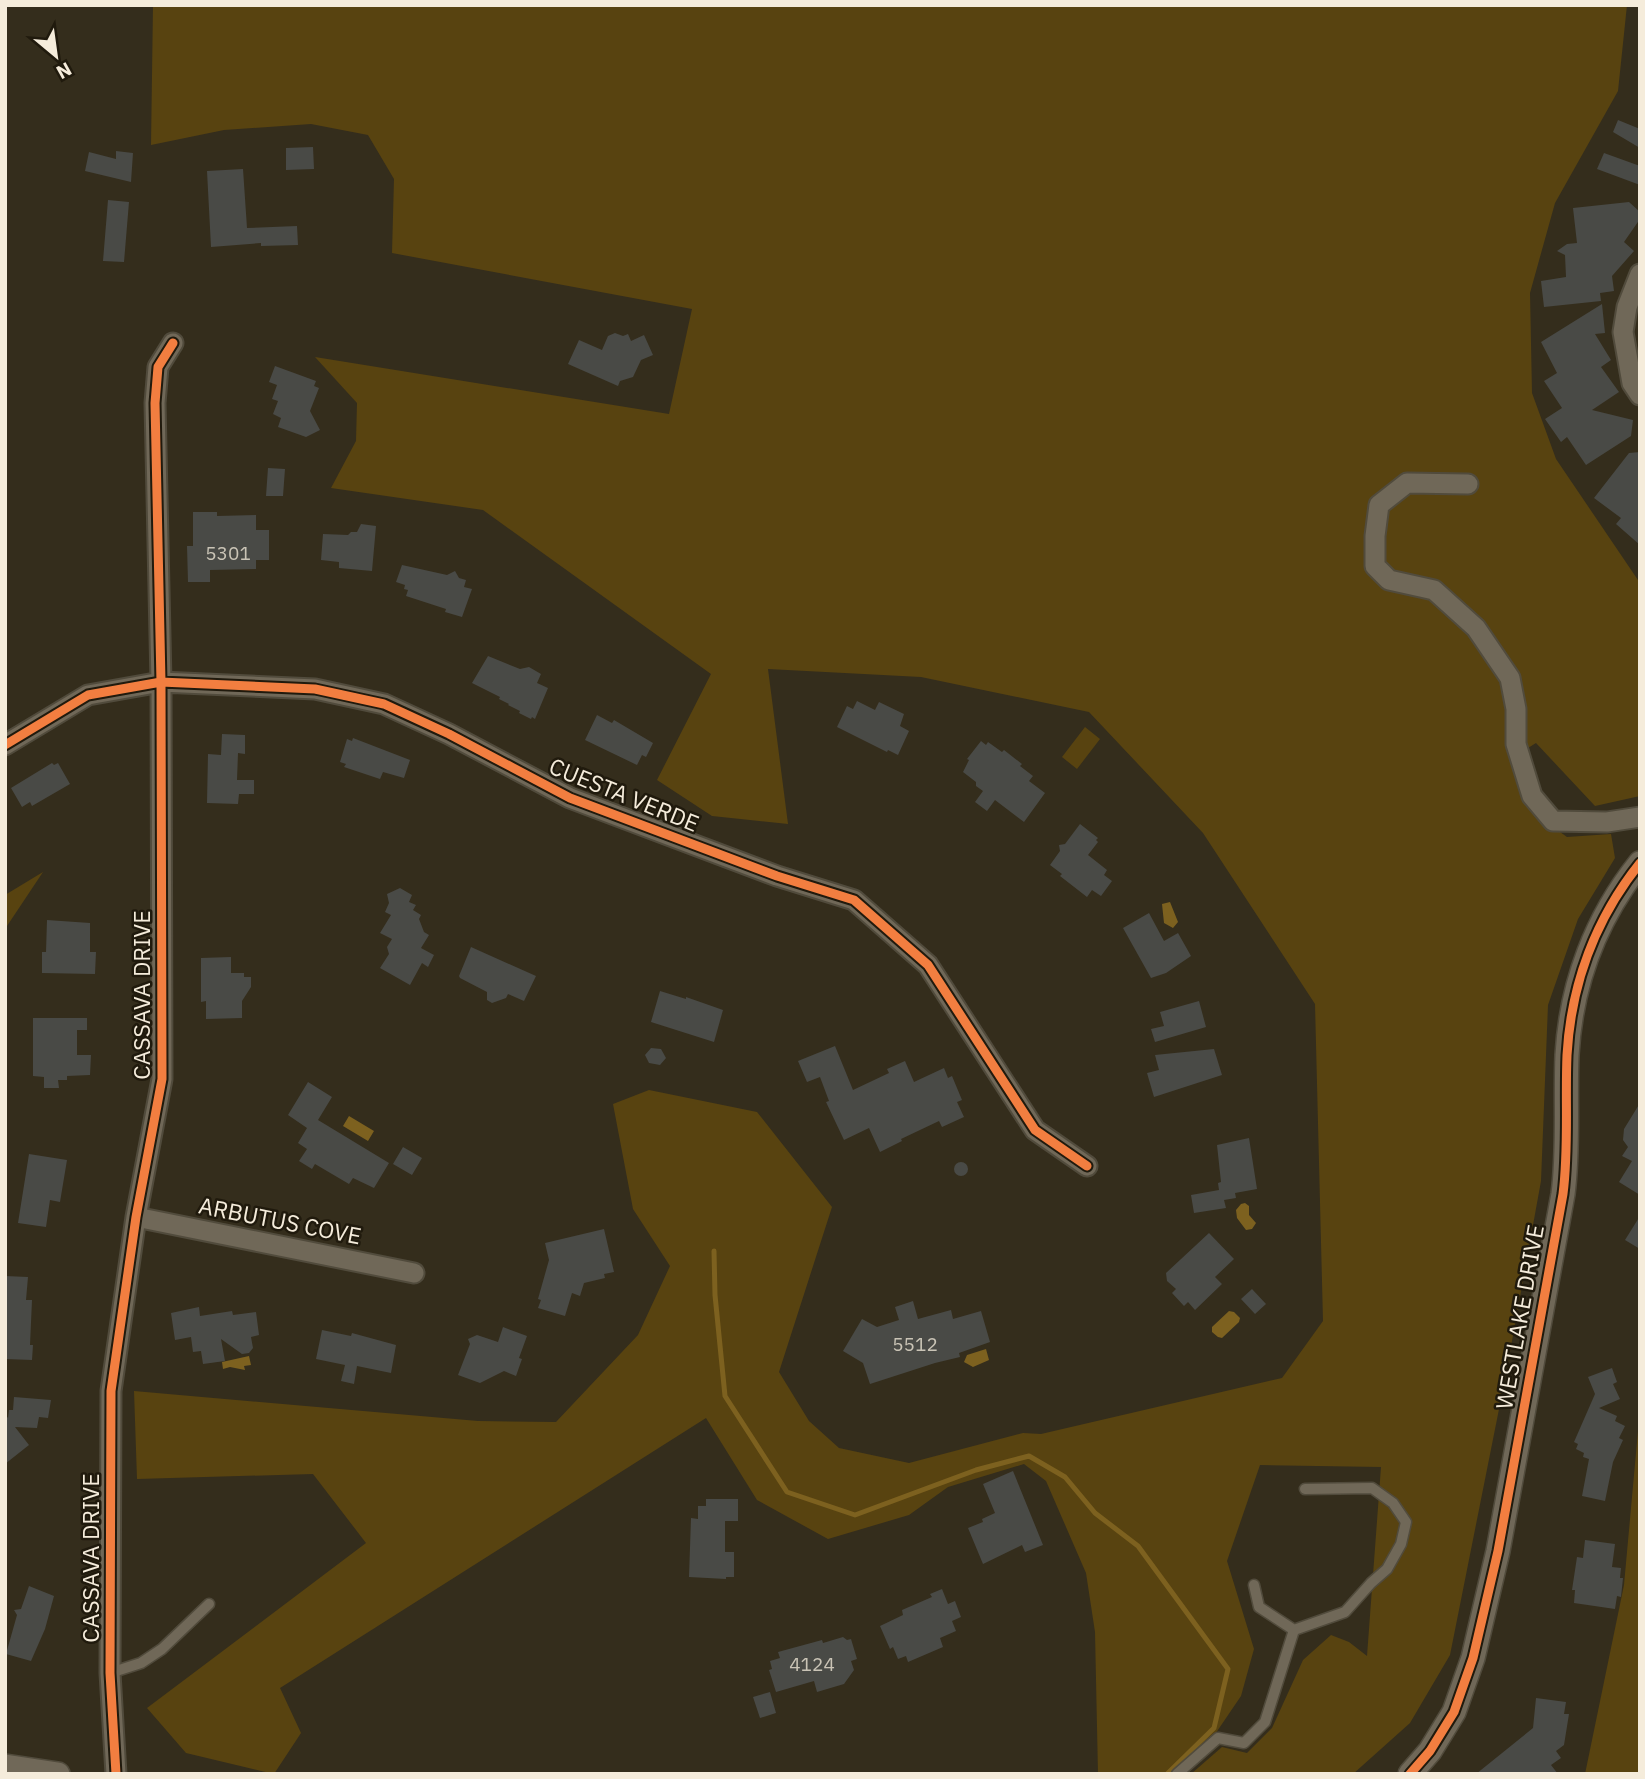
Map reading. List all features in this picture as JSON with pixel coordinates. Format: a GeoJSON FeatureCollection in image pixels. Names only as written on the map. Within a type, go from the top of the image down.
{"type":"FeatureCollection","features":[{"type":"Feature","properties":{"kind":"street"},"geometry":{"type":"LineString","coordinates":[[1640,274],[1627,307],[1623,332],[1632,383],[1640,395]]}},
{"type":"Feature","properties":{"kind":"street","name":"CASSAVA DRIVE"},"geometry":{"type":"LineString","coordinates":[[116,1774],[110,1673],[111,1391],[136,1217],[162,1079],[160,682],[155,403],[158,367],[173,343]]}},
{"type":"Feature","properties":{"kind":"street"},"geometry":{"type":"LineString","coordinates":[[1468,484],[1407,483],[1379,505],[1375,566],[1390,580],[1434,590],[1476,628],[1510,678],[1516,709],[1516,744],[1532,796],[1553,821],[1607,822],[1640,817]]}},
{"type":"Feature","properties":{"kind":"street","name":"CUESTA VERDE"},"geometry":{"type":"LineString","coordinates":[[5,745],[88,695],[160,682],[315,690],[384,704],[449,734],[570,798],[777,876],[854,900],[928,965],[1035,1130],[1087,1166]]}},
{"type":"Feature","properties":{"kind":"street","name":"WESTLAKE DRIVE"},"geometry":{"type":"LineString","coordinates":[[1409,1774],[1430,1751],[1454,1712],[1473,1658],[1498,1551],[1563,1194],[1567,1167],[1567,1054],[1573,1005],[1590,944],[1618,891],[1640,863]]}},
{"type":"Feature","properties":{"kind":"street","name":"ARBUTUS COVE"},"geometry":{"type":"LineString","coordinates":[[136,1217],[414,1273]]}},
{"type":"Feature","properties":{"kind":"street"},"geometry":{"type":"LineString","coordinates":[[5,1766],[58,1774]]}},
{"type":"Feature","properties":{"kind":"lane"},"geometry":{"type":"LineString","coordinates":[[1294,1630],[1345,1612],[1387,1569],[1401,1544],[1406,1522],[1393,1503],[1372,1488],[1305,1489]]}},
{"type":"Feature","properties":{"kind":"lane"},"geometry":{"type":"LineString","coordinates":[[1254,1585],[1259,1607],[1294,1630]]}},
{"type":"Feature","properties":{"kind":"lane"},"geometry":{"type":"LineString","coordinates":[[110,1673],[141,1662],[162,1649],[209,1604]]}},
{"type":"Feature","properties":{"kind":"lane"},"geometry":{"type":"LineString","coordinates":[[1177,1774],[1218,1738],[1244,1742],[1265,1722],[1294,1630]]}},
{"type":"Feature","properties":{"kind":"shaded area"},"geometry":{"type":"Polygon","coordinates":[[[153,5],[1627,5],[1618,91],[1555,203],[1530,293],[1532,393],[1556,459],[1640,583],[1640,796],[1595,806],[1536,743],[1515,756],[1542,819],[1567,837],[1611,834],[1615,858],[1578,919],[1548,1005],[1541,1181],[1450,1655],[1410,1723],[1353,1774],[1191,1774],[1222,1747],[1247,1753],[1272,1728],[1303,1660],[1331,1635],[1349,1642],[1367,1656],[1381,1467],[1260,1465],[1227,1561],[1254,1649],[1241,1696],[1188,1774],[1098,1774],[1095,1632],[1086,1573],[1046,1481],[1024,1464],[948,1487],[909,1515],[828,1539],[757,1500],[706,1418],[280,1688],[301,1733],[274,1774],[186,1753],[147,1708],[366,1543],[313,1474],[137,1479],[134,1391],[478,1421],[556,1422],[638,1335],[670,1266],[633,1209],[613,1104],[649,1090],[757,1112],[832,1207],[779,1372],[809,1421],[839,1448],[909,1463],[1023,1433],[1041,1434],[1282,1378],[1323,1321],[1315,1004],[1203,833],[1089,712],[921,677],[768,669],[788,824],[712,816],[657,780],[711,674],[483,510],[331,488],[356,441],[357,403],[315,357],[669,414],[692,309],[392,253],[394,179],[368,135],[311,124],[224,130],[151,145],[153,5]]]}},
{"type":"Feature","properties":{"kind":"shaded area"},"geometry":{"type":"Polygon","coordinates":[[[1085,727],[1100,739],[1077,769],[1062,757],[1085,727]]]}},
{"type":"Feature","properties":{"kind":"shaded area"},"geometry":{"type":"Polygon","coordinates":[[[43,872],[5,929],[5,895],[43,872]]]}},
{"type":"Feature","properties":{"kind":"shaded area"},"geometry":{"type":"Polygon","coordinates":[[[1170,902],[1178,922],[1173,928],[1164,923],[1162,904],[1170,902]]]}},
{"type":"Feature","properties":{"kind":"shaded area"},"geometry":{"type":"Polygon","coordinates":[[[349,1116],[374,1131],[368,1141],[343,1126],[349,1116]]]}},
{"type":"Feature","properties":{"kind":"shaded area"},"geometry":{"type":"Polygon","coordinates":[[[1241,1204],[1249,1206],[1249,1215],[1256,1223],[1252,1229],[1246,1230],[1237,1218],[1236,1210],[1241,1204]]]}},
{"type":"Feature","properties":{"kind":"shaded area"},"geometry":{"type":"Polygon","coordinates":[[[1229,1311],[1240,1318],[1239,1322],[1222,1338],[1218,1337],[1212,1332],[1212,1327],[1229,1311]]]}},
{"type":"Feature","properties":{"kind":"shaded area"},"geometry":{"type":"Polygon","coordinates":[[[986,1349],[989,1360],[973,1367],[964,1362],[967,1355],[986,1349]]]}},
{"type":"Feature","properties":{"kind":"shaded area"},"geometry":{"type":"Polygon","coordinates":[[[249,1356],[251,1365],[244,1366],[245,1370],[230,1367],[223,1369],[222,1362],[249,1356]]]}},
{"type":"Feature","properties":{"kind":"shaded area"},"geometry":{"type":"Polygon","coordinates":[[[1640,1409],[1640,1774],[1585,1774],[1624,1585],[1640,1409]]]}},
{"type":"Feature","properties":{"kind":"building"},"geometry":{"type":"Polygon","coordinates":[[[1618,120],[1640,129],[1640,148],[1613,132],[1618,120]]]}},
{"type":"Feature","properties":{"kind":"building"},"geometry":{"type":"Polygon","coordinates":[[[313,147],[314,169],[286,170],[286,148],[313,147]]]}},
{"type":"Feature","properties":{"kind":"building"},"geometry":{"type":"Polygon","coordinates":[[[116,151],[133,153],[131,182],[85,171],[89,152],[116,159],[116,151]]]}},
{"type":"Feature","properties":{"kind":"building"},"geometry":{"type":"Polygon","coordinates":[[[1604,153],[1640,166],[1640,185],[1597,169],[1604,153]]]}},
{"type":"Feature","properties":{"kind":"building"},"geometry":{"type":"Polygon","coordinates":[[[243,169],[247,228],[297,226],[298,245],[261,246],[261,243],[211,247],[207,171],[243,169]]]}},
{"type":"Feature","properties":{"kind":"building"},"geometry":{"type":"Polygon","coordinates":[[[108,200],[129,202],[124,262],[103,261],[108,200]]]}},
{"type":"Feature","properties":{"kind":"building"},"geometry":{"type":"Polygon","coordinates":[[[1629,202],[1640,212],[1640,219],[1624,242],[1634,251],[1612,276],[1614,291],[1600,293],[1601,301],[1544,307],[1541,281],[1566,277],[1565,255],[1557,251],[1567,244],[1577,243],[1573,208],[1629,202]]]}},
{"type":"Feature","properties":{"kind":"building"},"geometry":{"type":"Polygon","coordinates":[[[1602,304],[1605,333],[1595,334],[1611,360],[1601,367],[1619,392],[1592,410],[1633,420],[1631,436],[1586,465],[1567,437],[1561,442],[1545,419],[1562,408],[1544,381],[1557,373],[1541,342],[1602,304]]]}},
{"type":"Feature","properties":{"kind":"building"},"geometry":{"type":"Polygon","coordinates":[[[615,333],[623,336],[628,334],[631,341],[644,335],[653,355],[641,360],[633,377],[620,381],[618,386],[568,364],[579,340],[602,350],[608,336],[615,333]]]}},
{"type":"Feature","properties":{"kind":"building"},"geometry":{"type":"Polygon","coordinates":[[[275,366],[316,381],[314,386],[319,388],[310,411],[320,430],[306,437],[278,427],[281,418],[273,414],[278,401],[272,399],[277,385],[269,382],[275,366]]]}},
{"type":"Feature","properties":{"kind":"building"},"geometry":{"type":"Polygon","coordinates":[[[1640,452],[1640,545],[1616,524],[1621,518],[1594,498],[1629,453],[1640,452]]]}},
{"type":"Feature","properties":{"kind":"building"},"geometry":{"type":"Polygon","coordinates":[[[268,468],[285,469],[283,496],[266,496],[268,468]]]}},
{"type":"Feature","properties":{"kind":"building"},"geometry":{"type":"Polygon","coordinates":[[[193,512],[217,512],[217,516],[256,515],[256,530],[269,530],[269,560],[256,560],[256,569],[210,570],[210,582],[188,582],[187,546],[193,546],[193,512]]]}},
{"type":"Feature","properties":{"kind":"building"},"geometry":{"type":"Polygon","coordinates":[[[361,524],[376,526],[372,571],[339,568],[339,562],[321,560],[323,534],[348,535],[357,532],[361,524]]]}},
{"type":"Feature","properties":{"kind":"building"},"geometry":{"type":"Polygon","coordinates":[[[402,565],[447,575],[455,571],[459,578],[466,580],[464,587],[472,589],[462,617],[406,596],[408,590],[404,589],[405,585],[396,582],[402,565]]]}},
{"type":"Feature","properties":{"kind":"building"},"geometry":{"type":"Polygon","coordinates":[[[488,656],[520,669],[529,667],[541,674],[537,683],[548,688],[535,719],[519,713],[520,711],[499,699],[500,697],[472,683],[488,656]]]}},
{"type":"Feature","properties":{"kind":"building"},"geometry":{"type":"Polygon","coordinates":[[[857,701],[875,710],[879,702],[904,714],[900,726],[909,731],[898,755],[837,727],[847,706],[853,709],[857,701]]]}},
{"type":"Feature","properties":{"kind":"building"},"geometry":{"type":"Polygon","coordinates":[[[597,715],[612,723],[614,720],[653,743],[646,757],[642,755],[637,765],[585,740],[597,715]]]}},
{"type":"Feature","properties":{"kind":"building"},"geometry":{"type":"Polygon","coordinates":[[[222,734],[245,735],[245,754],[238,753],[237,780],[254,780],[254,794],[239,794],[238,804],[207,803],[208,754],[221,755],[222,734]]]}},
{"type":"Feature","properties":{"kind":"building"},"geometry":{"type":"Polygon","coordinates":[[[353,738],[410,760],[404,778],[383,772],[380,779],[344,767],[346,764],[340,762],[347,739],[352,741],[353,738]]]}},
{"type":"Feature","properties":{"kind":"building"},"geometry":{"type":"Polygon","coordinates":[[[981,741],[986,745],[988,742],[1002,752],[1004,750],[1022,764],[1020,766],[1033,776],[1029,781],[1045,793],[1024,822],[995,800],[987,811],[975,802],[983,791],[963,772],[969,760],[967,759],[981,741]]]}},
{"type":"Feature","properties":{"kind":"building"},"geometry":{"type":"Polygon","coordinates":[[[52,763],[58,763],[70,784],[32,806],[30,802],[22,807],[11,788],[52,763]]]}},
{"type":"Feature","properties":{"kind":"building"},"geometry":{"type":"Polygon","coordinates":[[[1080,824],[1098,838],[1088,855],[1107,870],[1104,875],[1112,881],[1101,896],[1092,890],[1087,897],[1050,865],[1060,851],[1059,845],[1065,844],[1080,824]]]}},
{"type":"Feature","properties":{"kind":"building"},"geometry":{"type":"Polygon","coordinates":[[[400,888],[412,895],[409,902],[416,905],[413,910],[421,915],[419,919],[424,932],[429,935],[421,948],[434,955],[428,967],[422,963],[410,985],[380,968],[389,954],[387,947],[392,939],[380,933],[391,915],[385,912],[389,903],[387,894],[400,888]]]}},
{"type":"Feature","properties":{"kind":"building"},"geometry":{"type":"Polygon","coordinates":[[[1149,913],[1164,941],[1178,933],[1191,956],[1166,973],[1151,978],[1123,928],[1149,913]]]}},
{"type":"Feature","properties":{"kind":"building"},"geometry":{"type":"Polygon","coordinates":[[[47,920],[90,923],[90,952],[96,952],[95,974],[42,973],[47,920]]]}},
{"type":"Feature","properties":{"kind":"building"},"geometry":{"type":"Polygon","coordinates":[[[471,947],[536,976],[524,1001],[508,994],[506,998],[492,1003],[487,1000],[487,992],[460,978],[471,947]]]}},
{"type":"Feature","properties":{"kind":"building"},"geometry":{"type":"Polygon","coordinates":[[[231,957],[231,973],[244,973],[244,977],[251,977],[251,987],[242,1001],[242,1018],[206,1019],[206,1001],[201,1002],[201,958],[231,957]]]}},
{"type":"Feature","properties":{"kind":"building"},"geometry":{"type":"Polygon","coordinates":[[[660,991],[723,1010],[714,1042],[651,1022],[660,991]]]}},
{"type":"Feature","properties":{"kind":"building"},"geometry":{"type":"Polygon","coordinates":[[[1199,1001],[1206,1027],[1155,1042],[1151,1029],[1164,1026],[1160,1012],[1199,1001]]]}},
{"type":"Feature","properties":{"kind":"building"},"geometry":{"type":"Polygon","coordinates":[[[33,1018],[87,1018],[87,1030],[77,1030],[77,1055],[91,1055],[90,1075],[67,1076],[67,1080],[58,1080],[59,1088],[44,1088],[44,1077],[33,1076],[33,1018]]]}},
{"type":"Feature","properties":{"kind":"building"},"geometry":{"type":"Polygon","coordinates":[[[835,1046],[853,1090],[889,1073],[887,1069],[905,1061],[914,1082],[944,1068],[948,1078],[952,1076],[962,1100],[957,1102],[964,1117],[942,1127],[939,1121],[880,1152],[869,1128],[844,1140],[826,1102],[829,1101],[820,1077],[807,1082],[798,1061],[835,1046]]]}},
{"type":"Feature","properties":{"kind":"building"},"geometry":{"type":"Polygon","coordinates":[[[651,1048],[661,1049],[666,1058],[660,1065],[649,1063],[645,1055],[651,1048]]]}},
{"type":"Feature","properties":{"kind":"building"},"geometry":{"type":"Polygon","coordinates":[[[1214,1049],[1222,1075],[1154,1097],[1147,1073],[1159,1070],[1155,1055],[1214,1049]]]}},
{"type":"Feature","properties":{"kind":"building"},"geometry":{"type":"Polygon","coordinates":[[[308,1082],[332,1097],[318,1120],[389,1163],[374,1188],[353,1178],[349,1184],[315,1164],[312,1169],[299,1161],[307,1149],[298,1143],[307,1128],[288,1115],[308,1082]]]}},
{"type":"Feature","properties":{"kind":"building"},"geometry":{"type":"Polygon","coordinates":[[[1640,1103],[1640,1195],[1619,1182],[1632,1161],[1622,1156],[1628,1147],[1623,1140],[1624,1129],[1640,1103]]]}},
{"type":"Feature","properties":{"kind":"building"},"geometry":{"type":"Polygon","coordinates":[[[1249,1138],[1257,1189],[1235,1193],[1236,1198],[1224,1200],[1226,1208],[1194,1213],[1191,1195],[1219,1190],[1218,1183],[1221,1182],[1217,1145],[1249,1138]]]}},
{"type":"Feature","properties":{"kind":"building"},"geometry":{"type":"Polygon","coordinates":[[[403,1147],[422,1158],[412,1175],[393,1164],[403,1147]]]}},
{"type":"Feature","properties":{"kind":"building"},"geometry":{"type":"Polygon","coordinates":[[[29,1154],[67,1160],[60,1202],[50,1200],[46,1227],[18,1223],[29,1154]]]}},
{"type":"Feature","properties":{"kind":"building"},"geometry":{"type":"Polygon","coordinates":[[[961,1162],[966,1164],[966,1174],[961,1176],[956,1174],[954,1169],[956,1164],[961,1162]]]}},
{"type":"Feature","properties":{"kind":"building"},"geometry":{"type":"Polygon","coordinates":[[[1640,1216],[1640,1249],[1625,1240],[1640,1216]]]}},
{"type":"Feature","properties":{"kind":"building"},"geometry":{"type":"Polygon","coordinates":[[[604,1229],[614,1272],[604,1274],[605,1278],[584,1283],[580,1296],[572,1293],[565,1316],[538,1308],[549,1260],[545,1243],[604,1229]]]}},
{"type":"Feature","properties":{"kind":"building"},"geometry":{"type":"Polygon","coordinates":[[[1209,1233],[1234,1259],[1215,1277],[1222,1284],[1195,1310],[1188,1302],[1184,1306],[1172,1293],[1176,1289],[1167,1281],[1166,1273],[1209,1233]]]}},
{"type":"Feature","properties":{"kind":"building"},"geometry":{"type":"Polygon","coordinates":[[[5,1276],[28,1277],[26,1300],[32,1300],[32,1360],[5,1359],[5,1276]]]}},
{"type":"Feature","properties":{"kind":"building"},"geometry":{"type":"Polygon","coordinates":[[[1252,1289],[1266,1304],[1255,1314],[1241,1299],[1252,1289]]]}},
{"type":"Feature","properties":{"kind":"building"},"geometry":{"type":"Polygon","coordinates":[[[913,1301],[918,1319],[951,1310],[953,1319],[981,1311],[990,1342],[959,1353],[960,1357],[870,1384],[863,1363],[843,1351],[862,1319],[877,1327],[899,1320],[895,1307],[913,1301]]]}},
{"type":"Feature","properties":{"kind":"building"},"geometry":{"type":"Polygon","coordinates":[[[199,1307],[200,1316],[232,1311],[233,1315],[256,1312],[259,1335],[251,1337],[253,1348],[249,1353],[242,1354],[221,1339],[225,1361],[203,1364],[201,1351],[193,1352],[191,1337],[175,1340],[171,1313],[199,1307]]]}},
{"type":"Feature","properties":{"kind":"building"},"geometry":{"type":"Polygon","coordinates":[[[503,1327],[527,1336],[516,1376],[504,1371],[480,1383],[458,1375],[470,1344],[468,1339],[477,1335],[498,1342],[503,1327]]]}},
{"type":"Feature","properties":{"kind":"building"},"geometry":{"type":"Polygon","coordinates":[[[322,1330],[351,1336],[352,1333],[396,1345],[391,1373],[357,1366],[354,1384],[341,1381],[345,1365],[316,1359],[322,1330]]]}},
{"type":"Feature","properties":{"kind":"building"},"geometry":{"type":"Polygon","coordinates":[[[1612,1368],[1617,1382],[1613,1384],[1620,1399],[1599,1408],[1617,1416],[1615,1421],[1625,1426],[1619,1438],[1623,1440],[1613,1462],[1605,1501],[1582,1496],[1589,1459],[1583,1457],[1584,1453],[1576,1449],[1578,1444],[1574,1442],[1595,1394],[1588,1377],[1612,1368]]]}},
{"type":"Feature","properties":{"kind":"building"},"geometry":{"type":"Polygon","coordinates":[[[14,1397],[51,1400],[48,1418],[39,1417],[37,1428],[15,1427],[29,1445],[5,1464],[5,1414],[8,1418],[9,1410],[13,1410],[14,1397]]]}},
{"type":"Feature","properties":{"kind":"building"},"geometry":{"type":"Polygon","coordinates":[[[1013,1471],[1043,1545],[1025,1552],[1022,1545],[983,1564],[968,1528],[995,1513],[983,1484],[1013,1471]]]}},
{"type":"Feature","properties":{"kind":"building"},"geometry":{"type":"Polygon","coordinates":[[[706,1499],[738,1499],[738,1521],[725,1521],[725,1552],[734,1552],[734,1577],[689,1577],[691,1518],[698,1519],[698,1506],[706,1506],[706,1499]]]}},
{"type":"Feature","properties":{"kind":"building"},"geometry":{"type":"Polygon","coordinates":[[[1585,1540],[1615,1544],[1612,1567],[1621,1568],[1620,1578],[1623,1578],[1621,1597],[1617,1596],[1615,1609],[1574,1603],[1575,1590],[1572,1590],[1577,1557],[1583,1558],[1585,1540]]]}},
{"type":"Feature","properties":{"kind":"building"},"geometry":{"type":"Polygon","coordinates":[[[29,1586],[54,1596],[45,1629],[31,1661],[6,1654],[17,1615],[14,1610],[21,1609],[29,1586]]]}},
{"type":"Feature","properties":{"kind":"building"},"geometry":{"type":"Polygon","coordinates":[[[942,1589],[948,1604],[955,1601],[961,1617],[952,1621],[956,1631],[940,1638],[943,1647],[908,1662],[906,1656],[898,1659],[893,1647],[890,1649],[880,1626],[903,1615],[902,1610],[932,1597],[930,1594],[942,1589]]]}},
{"type":"Feature","properties":{"kind":"building"},"geometry":{"type":"Polygon","coordinates":[[[843,1637],[851,1639],[857,1659],[851,1661],[854,1670],[844,1684],[817,1692],[814,1681],[776,1692],[769,1670],[772,1669],[770,1661],[780,1658],[778,1652],[843,1637]]]}},
{"type":"Feature","properties":{"kind":"building"},"geometry":{"type":"Polygon","coordinates":[[[770,1692],[776,1713],[760,1718],[753,1697],[770,1692]]]}},
{"type":"Feature","properties":{"kind":"building"},"geometry":{"type":"Polygon","coordinates":[[[1536,1698],[1566,1702],[1564,1714],[1569,1714],[1564,1745],[1556,1751],[1561,1758],[1551,1765],[1558,1774],[1476,1774],[1533,1728],[1536,1698]]]}},
{"type":"Feature","properties":{"kind":"waterway"},"geometry":{"type":"LineString","coordinates":[[714,1251],[715,1295],[725,1396],[787,1492],[855,1515],[976,1470],[1029,1456],[1065,1477],[1095,1513],[1138,1546],[1228,1669],[1214,1728],[1167,1774]]}},
{"type":"Feature","properties":{"kind":"cycle path"},"geometry":{"type":"LineString","coordinates":[[116,1774],[110,1673],[111,1391],[136,1217],[162,1079],[161,682],[155,403],[158,367],[173,343]]}},
{"type":"Feature","properties":{"kind":"cycle path"},"geometry":{"type":"LineString","coordinates":[[5,745],[88,695],[161,682],[315,689],[384,704],[449,734],[570,798],[777,876],[854,900],[928,965],[1035,1130],[1087,1166]]}},
{"type":"Feature","properties":{"kind":"cycle path"},"geometry":{"type":"LineString","coordinates":[[1410,1774],[1430,1751],[1454,1712],[1473,1658],[1498,1551],[1563,1194],[1567,1055],[1574,1003],[1588,953],[1599,929],[1624,884],[1640,863]]}}]}
